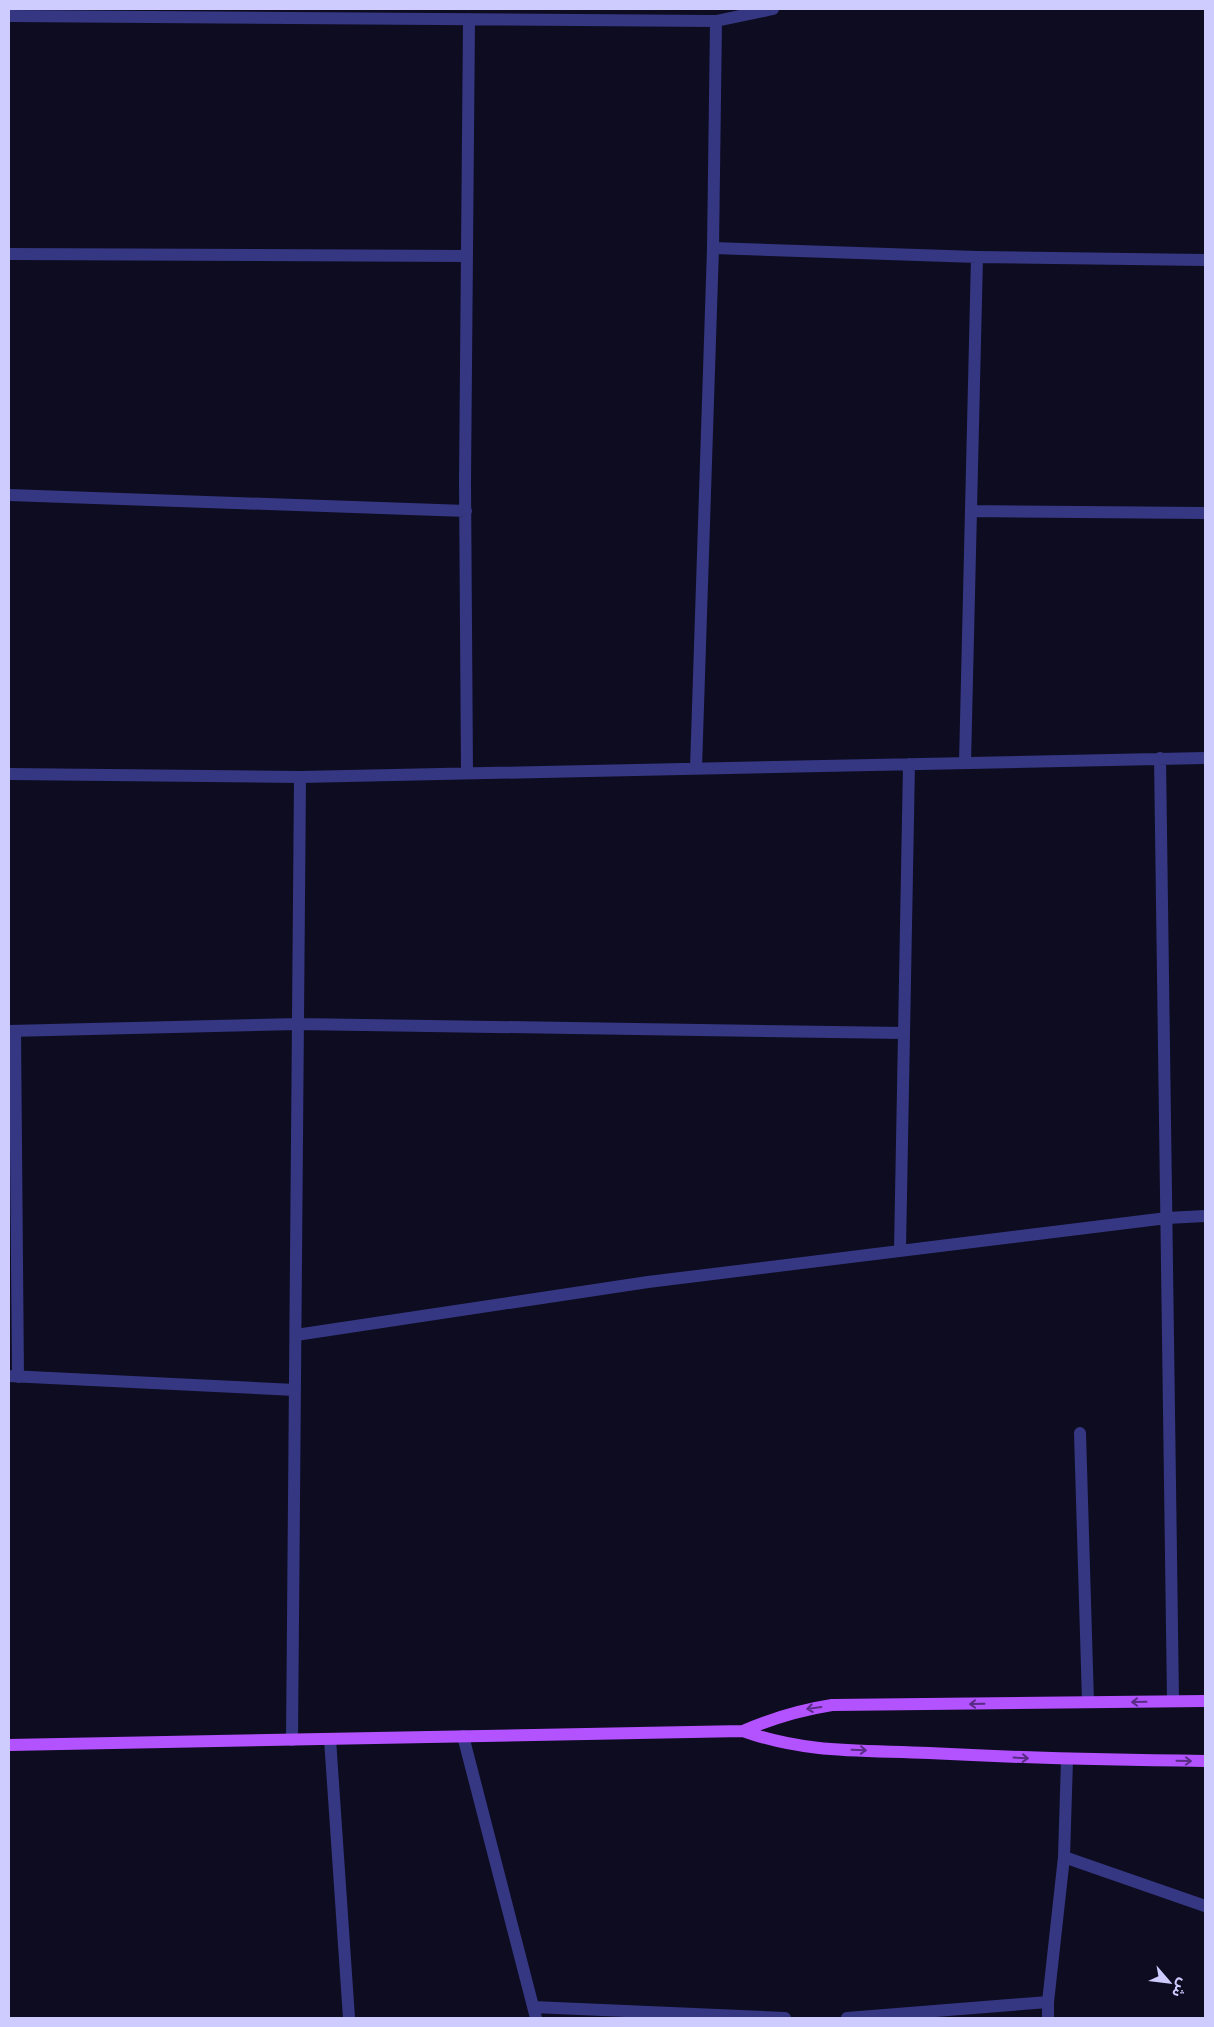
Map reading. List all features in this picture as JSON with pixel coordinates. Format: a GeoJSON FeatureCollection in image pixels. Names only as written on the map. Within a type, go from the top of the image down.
{"type":"FeatureCollection","features":[{"type":"Feature","properties":{"kind":"main road"},"geometry":{"type":"LineString","coordinates":[[743,1731],[772,1718],[832,1705],[1205,1701]]}},
{"type":"Feature","properties":{"kind":"main road"},"geometry":{"type":"LineString","coordinates":[[9,1745],[743,1731],[770,1740],[825,1750],[1067,1760],[1205,1761]]}},
{"type":"Feature","properties":{"kind":"street"},"geometry":{"type":"LineString","coordinates":[[9,16],[92,13],[469,19],[570,14],[716,21],[773,9]]}},
{"type":"Feature","properties":{"kind":"street"},"geometry":{"type":"LineString","coordinates":[[467,773],[466,511],[469,19]]}},
{"type":"Feature","properties":{"kind":"street"},"geometry":{"type":"LineString","coordinates":[[696,768],[713,248],[716,21]]}},
{"type":"Feature","properties":{"kind":"street"},"geometry":{"type":"LineString","coordinates":[[713,248],[977,257],[1205,260]]}},
{"type":"Feature","properties":{"kind":"street"},"geometry":{"type":"LineString","coordinates":[[9,254],[467,256]]}},
{"type":"Feature","properties":{"kind":"street"},"geometry":{"type":"LineString","coordinates":[[965,763],[977,257]]}},
{"type":"Feature","properties":{"kind":"street"},"geometry":{"type":"LineString","coordinates":[[9,495],[466,511]]}},
{"type":"Feature","properties":{"kind":"street"},"geometry":{"type":"LineString","coordinates":[[971,511],[1205,513]]}},
{"type":"Feature","properties":{"kind":"street"},"geometry":{"type":"LineString","coordinates":[[1160,758],[1174,1701]]}},
{"type":"Feature","properties":{"kind":"street"},"geometry":{"type":"LineString","coordinates":[[9,774],[300,777],[1205,758]]}},
{"type":"Feature","properties":{"kind":"street"},"geometry":{"type":"LineString","coordinates":[[900,1250],[909,764]]}},
{"type":"Feature","properties":{"kind":"street"},"geometry":{"type":"LineString","coordinates":[[292,1740],[300,777]]}},
{"type":"Feature","properties":{"kind":"street"},"geometry":{"type":"LineString","coordinates":[[295,1390],[13,1377],[12,1031],[298,1024],[904,1033]]}},
{"type":"Feature","properties":{"kind":"street"},"geometry":{"type":"LineString","coordinates":[[296,1335],[648,1282],[1167,1218],[1205,1216]]}},
{"type":"Feature","properties":{"kind":"street"},"geometry":{"type":"LineString","coordinates":[[1080,1433],[1088,1702]]}},
{"type":"Feature","properties":{"kind":"street"},"geometry":{"type":"LineString","coordinates":[[462,1736],[534,2012],[785,2018]]}},
{"type":"Feature","properties":{"kind":"street"},"geometry":{"type":"LineString","coordinates":[[330,1739],[349,2018]]}},
{"type":"Feature","properties":{"kind":"street"},"geometry":{"type":"LineString","coordinates":[[1048,2018],[1048,2002],[1064,1857],[1067,1760]]}},
{"type":"Feature","properties":{"kind":"street"},"geometry":{"type":"LineString","coordinates":[[1064,1857],[1205,1906]]}},
{"type":"Feature","properties":{"kind":"street"},"geometry":{"type":"LineString","coordinates":[[847,2018],[1048,2002]]}}]}
